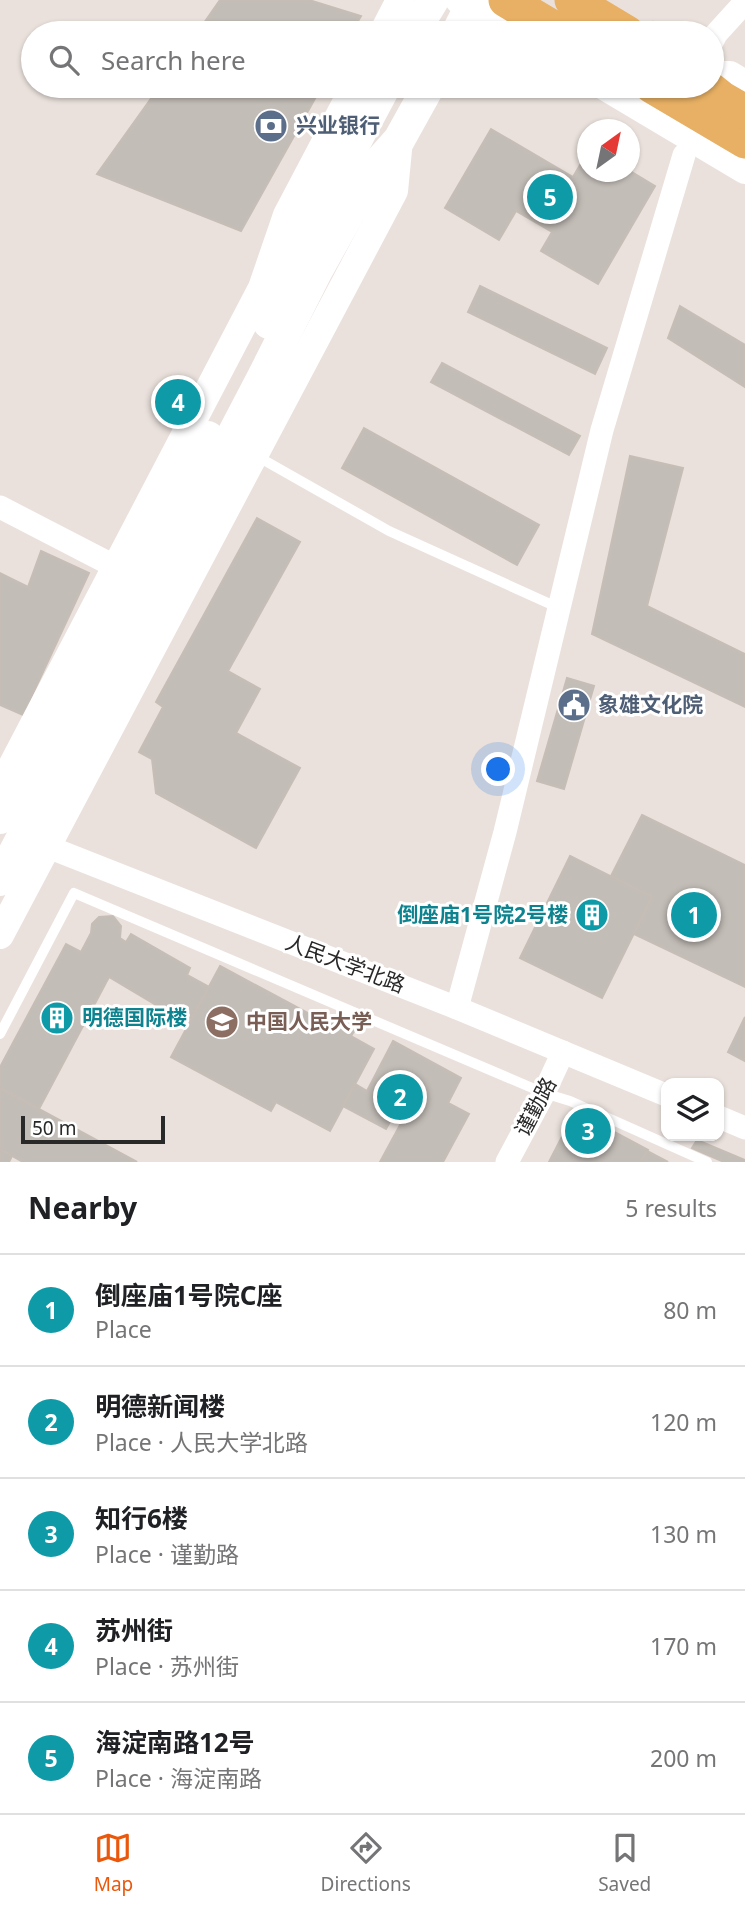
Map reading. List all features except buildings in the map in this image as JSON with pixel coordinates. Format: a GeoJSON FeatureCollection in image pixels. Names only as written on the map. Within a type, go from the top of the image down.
{"type":"FeatureCollection","features":[{"type":"Feature","properties":{"kind":"main road"},"geometry":{"type":"LineString","coordinates":[[421,21],[433,0]]}},
{"type":"Feature","properties":{"kind":"main road"},"geometry":{"type":"LineString","coordinates":[[506,0],[542,21]]}},
{"type":"Feature","properties":{"kind":"main road"},"geometry":{"type":"LineString","coordinates":[[572,0],[607,21]]}},
{"type":"Feature","properties":{"kind":"main road"},"geometry":{"type":"LineString","coordinates":[[23,834],[10,808],[267,327],[310,228],[380,98]]}},
{"type":"Feature","properties":{"kind":"main road"},"geometry":{"type":"LineString","coordinates":[[0,880],[316,272],[374,168],[399,140],[422,98]]}},
{"type":"Feature","properties":{"kind":"main road"},"geometry":{"type":"LineString","coordinates":[[672,98],[745,141]]}},
{"type":"Feature","properties":{"kind":"main road"},"geometry":{"type":"LineString","coordinates":[[722,98],[745,112]]}},
{"type":"Feature","properties":{"kind":"street"},"geometry":{"type":"LineString","coordinates":[[389,21],[400,0]]}},
{"type":"Feature","properties":{"kind":"street"},"geometry":{"type":"LineString","coordinates":[[724,25],[745,2]]}},
{"type":"Feature","properties":{"kind":"street"},"geometry":{"type":"LineString","coordinates":[[465,10],[489,21]]}},
{"type":"Feature","properties":{"kind":"street"},"geometry":{"type":"LineString","coordinates":[[724,75],[730,75],[745,84]]}},
{"type":"Feature","properties":{"kind":"street"},"geometry":{"type":"LineString","coordinates":[[0,789],[262,288],[287,215],[349,98]]}},
{"type":"Feature","properties":{"kind":"street"},"geometry":{"type":"LineString","coordinates":[[624,98],[745,170]]}},
{"type":"Feature","properties":{"kind":"street"},"geometry":{"type":"LineString","coordinates":[[0,935],[23,834],[255,455],[394,191],[399,140]]}},
{"type":"Feature","properties":{"kind":"street"},"geometry":{"type":"LineString","coordinates":[[457,1008],[505,832],[602,430],[684,155]]}},
{"type":"Feature","properties":{"kind":"street"},"geometry":{"type":"LineString","coordinates":[[0,507],[116,567]]}},
{"type":"Feature","properties":{"kind":"street","name":"人民大学北路"},"geometry":{"type":"LineString","coordinates":[[23,834],[661,1093]]}},
{"type":"Feature","properties":{"kind":"street","name":"谨勤路"},"geometry":{"type":"LineString","coordinates":[[507,1162],[563,1052]]}},
{"type":"Feature","properties":{"kind":"street"},"geometry":{"type":"LineString","coordinates":[[724,1119],[745,1128]]}},
{"type":"Feature","properties":{"kind":"lane"},"geometry":{"type":"LineString","coordinates":[[255,455],[389,531],[559,608]]}},
{"type":"Feature","properties":{"kind":"lane"},"geometry":{"type":"LineString","coordinates":[[0,1034],[74,893],[544,1093],[570,1101],[707,1162]]}},
{"type":"Feature","properties":{"kind":"place","name":"兴业银行"},"geometry":{"type":"Point","coordinates":[271,126]}},
{"type":"Feature","properties":{"kind":"place","name":"海淀南路12号"},"geometry":{"type":"Point","coordinates":[550,197]}},
{"type":"Feature","properties":{"kind":"place","name":"苏州街"},"geometry":{"type":"Point","coordinates":[178,402]}},
{"type":"Feature","properties":{"kind":"place","name":"象雄文化院"},"geometry":{"type":"Point","coordinates":[574,705]}},
{"type":"Feature","properties":{"kind":"place","name":"倒座庙1号院2号楼"},"geometry":{"type":"Point","coordinates":[592,915]}},
{"type":"Feature","properties":{"kind":"place","name":"倒座庙1号院C座"},"geometry":{"type":"Point","coordinates":[694,915]}},
{"type":"Feature","properties":{"kind":"place","name":"明德国际楼"},"geometry":{"type":"Point","coordinates":[57,1018]}},
{"type":"Feature","properties":{"kind":"place","name":"中国人民大学"},"geometry":{"type":"Point","coordinates":[222,1022]}},
{"type":"Feature","properties":{"kind":"place","name":"明德新闻楼"},"geometry":{"type":"Point","coordinates":[400,1097]}},
{"type":"Feature","properties":{"kind":"place","name":"知行6楼"},"geometry":{"type":"Point","coordinates":[588,1131]}}]}
